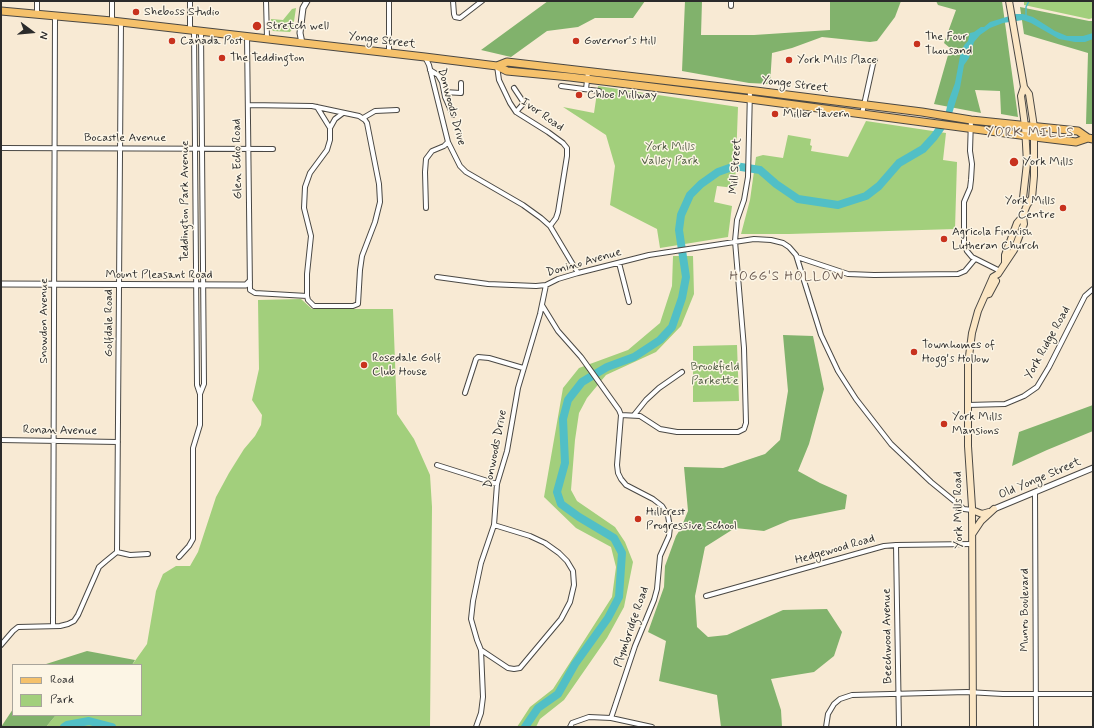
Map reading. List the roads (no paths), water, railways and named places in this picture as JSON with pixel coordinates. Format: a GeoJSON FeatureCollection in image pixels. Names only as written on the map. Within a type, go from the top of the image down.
{"type":"FeatureCollection","features":[{"type":"Feature","properties":{"kind":"main road"},"geometry":{"type":"LineString","coordinates":[[1010,1],[1024,87]]}},
{"type":"Feature","properties":{"kind":"main road","name":"Yonge Street"},"geometry":{"type":"LineString","coordinates":[[1,11],[122,22],[425,57],[497,66],[507,71],[587,79],[750,99],[921,121],[1035,138],[1076,142],[1090,139]]}},
{"type":"Feature","properties":{"kind":"main road","name":"Yonge Street"},"geometry":{"type":"LineString","coordinates":[[497,66],[507,62],[864,104],[971,120],[1078,131],[1090,139]]}},
{"type":"Feature","properties":{"kind":"main road","name":"York Mills Road"},"geometry":{"type":"LineString","coordinates":[[1024,87],[1021,96],[1026,136],[1027,163],[1024,198],[1027,205]]}},
{"type":"Feature","properties":{"kind":"main road","name":"York Mills Road"},"geometry":{"type":"LineString","coordinates":[[973,727],[972,509],[968,446],[968,371],[972,332],[978,311],[993,277],[999,272],[1005,262],[1005,255],[1017,222],[1023,216],[1027,205],[1032,198],[1034,185],[1035,138],[1029,94],[1024,87]]}},
{"type":"Feature","properties":{"kind":"main road"},"geometry":{"type":"LineString","coordinates":[[972,509],[982,514],[994,509]]}},
{"type":"Feature","properties":{"kind":"main road"},"geometry":{"type":"LineString","coordinates":[[972,535],[981,521],[994,509]]}},
{"type":"Feature","properties":{"kind":"street"},"geometry":{"type":"LineString","coordinates":[[37,14],[38,1]]}},
{"type":"Feature","properties":{"kind":"street"},"geometry":{"type":"LineString","coordinates":[[112,1],[112,21]]}},
{"type":"Feature","properties":{"kind":"street"},"geometry":{"type":"LineString","coordinates":[[190,1],[195,30]]}},
{"type":"Feature","properties":{"kind":"street"},"geometry":{"type":"LineString","coordinates":[[266,1],[267,38]]}},
{"type":"Feature","properties":{"kind":"street"},"geometry":{"type":"LineString","coordinates":[[302,43],[300,33],[302,16],[303,8],[307,1]]}},
{"type":"Feature","properties":{"kind":"street"},"geometry":{"type":"LineString","coordinates":[[389,1],[389,54]]}},
{"type":"Feature","properties":{"kind":"street"},"geometry":{"type":"LineString","coordinates":[[453,1],[455,17],[460,18],[482,1]]}},
{"type":"Feature","properties":{"kind":"street","name":"Snowdon Avenue"},"geometry":{"type":"LineString","coordinates":[[52,626],[55,16]]}},
{"type":"Feature","properties":{"kind":"street","name":"Golfdale Road"},"geometry":{"type":"LineString","coordinates":[[117,552],[122,22]]}},
{"type":"Feature","properties":{"kind":"street","name":"Teddington Park Avenue"},"geometry":{"type":"LineString","coordinates":[[179,557],[193,539],[193,448],[200,425],[200,394],[197,385],[195,30]]}},
{"type":"Feature","properties":{"kind":"street","name":"Teddington Park Avenue"},"geometry":{"type":"LineString","coordinates":[[195,30],[202,149],[204,384],[200,394]]}},
{"type":"Feature","properties":{"kind":"street","name":"Glen Echo Road"},"geometry":{"type":"LineString","coordinates":[[247,36],[249,282]]}},
{"type":"Feature","properties":{"kind":"street","name":"Donwoods Drive"},"geometry":{"type":"LineString","coordinates":[[425,57],[430,70],[448,142],[460,166],[466,172],[523,205],[550,226],[578,273]]}},
{"type":"Feature","properties":{"kind":"street"},"geometry":{"type":"LineString","coordinates":[[862,114],[875,60]]}},
{"type":"Feature","properties":{"kind":"street","name":"Ivor Road"},"geometry":{"type":"LineString","coordinates":[[497,66],[499,80],[516,112],[548,132],[563,143],[566,148],[567,156],[558,212],[556,218],[550,226]]}},
{"type":"Feature","properties":{"kind":"street"},"geometry":{"type":"LineString","coordinates":[[430,70],[438,75],[442,82],[444,92],[453,115]]}},
{"type":"Feature","properties":{"kind":"street"},"geometry":{"type":"LineString","coordinates":[[586,90],[588,72]]}},
{"type":"Feature","properties":{"kind":"street"},"geometry":{"type":"LineString","coordinates":[[444,92],[461,93],[461,83]]}},
{"type":"Feature","properties":{"kind":"street"},"geometry":{"type":"LineString","coordinates":[[561,86],[599,91]]}},
{"type":"Feature","properties":{"kind":"street"},"geometry":{"type":"LineString","coordinates":[[514,88],[524,103],[516,112]]}},
{"type":"Feature","properties":{"kind":"street","name":"Mill Street"},"geometry":{"type":"LineString","coordinates":[[634,415],[640,416],[660,428],[677,432],[738,432],[744,429],[746,423],[744,348],[735,241],[737,220],[744,200],[748,177],[750,90]]}},
{"type":"Feature","properties":{"kind":"street"},"geometry":{"type":"LineString","coordinates":[[248,105],[306,105],[317,107],[343,113],[363,118],[368,125],[380,197],[377,218],[362,256],[358,304],[353,306],[314,306],[308,300],[307,296],[307,274],[311,240],[310,228],[304,205],[304,187],[312,169],[329,146],[330,128],[335,119],[343,113]]}},
{"type":"Feature","properties":{"kind":"street"},"geometry":{"type":"LineString","coordinates":[[317,107],[330,128]]}},
{"type":"Feature","properties":{"kind":"street"},"geometry":{"type":"LineString","coordinates":[[363,118],[375,111],[397,110]]}},
{"type":"Feature","properties":{"kind":"street"},"geometry":{"type":"LineString","coordinates":[[971,120],[970,151],[972,180],[964,202],[964,242],[968,252],[975,259],[999,272]]}},
{"type":"Feature","properties":{"kind":"street"},"geometry":{"type":"LineString","coordinates":[[426,208],[426,159],[432,151],[444,146],[448,142]]}},
{"type":"Feature","properties":{"kind":"street","name":"Bocastle Avenue"},"geometry":{"type":"LineString","coordinates":[[1,148],[273,150]]}},
{"type":"Feature","properties":{"kind":"street"},"geometry":{"type":"LineString","coordinates":[[735,241],[759,239],[779,241],[790,246],[797,257],[821,336],[838,372],[856,399],[891,444],[931,482],[964,509],[972,509]]}},
{"type":"Feature","properties":{"kind":"street","name":"Donino Avenue"},"geometry":{"type":"LineString","coordinates":[[438,277],[488,284],[536,286],[578,273],[649,255],[688,250],[735,241]]}},
{"type":"Feature","properties":{"kind":"street"},"geometry":{"type":"LineString","coordinates":[[797,257],[841,272],[858,275],[958,274],[965,271],[975,259]]}},
{"type":"Feature","properties":{"kind":"street"},"geometry":{"type":"LineString","coordinates":[[619,263],[629,302]]}},
{"type":"Feature","properties":{"kind":"street"},"geometry":{"type":"LineString","coordinates":[[249,282],[250,290],[255,294],[307,296]]}},
{"type":"Feature","properties":{"kind":"street","name":"Mount Pleasant Road"},"geometry":{"type":"LineString","coordinates":[[1,284],[246,285],[249,282]]}},
{"type":"Feature","properties":{"kind":"street","name":"Donwoods Drive"},"geometry":{"type":"LineString","coordinates":[[476,727],[481,713],[483,698],[481,650],[471,620],[473,601],[481,563],[494,525],[497,484],[507,451],[523,368],[542,305],[546,284]]}},
{"type":"Feature","properties":{"kind":"street","name":"York Ridge Road"},"geometry":{"type":"LineString","coordinates":[[968,405],[1005,404],[1024,396],[1037,387],[1049,367],[1085,296],[1093,289]]}},
{"type":"Feature","properties":{"kind":"street"},"geometry":{"type":"LineString","coordinates":[[542,305],[558,331],[604,388],[621,415],[634,415],[646,400],[659,388],[682,372]]}},
{"type":"Feature","properties":{"kind":"street"},"geometry":{"type":"LineString","coordinates":[[466,393],[476,359],[478,357],[489,358],[523,368]]}},
{"type":"Feature","properties":{"kind":"street","name":"Plymbridge Road"},"geometry":{"type":"LineString","coordinates":[[611,718],[635,646],[654,600],[657,589],[660,556],[669,536],[670,527],[668,516],[662,506],[653,499],[626,485],[618,473],[617,455],[621,415]]}},
{"type":"Feature","properties":{"kind":"street","name":"Ronan Avenue"},"geometry":{"type":"LineString","coordinates":[[1,440],[118,442]]}},
{"type":"Feature","properties":{"kind":"street"},"geometry":{"type":"LineString","coordinates":[[438,465],[497,484]]}},
{"type":"Feature","properties":{"kind":"street","name":"Old Yonge Street"},"geometry":{"type":"LineString","coordinates":[[994,509],[1093,468]]}},
{"type":"Feature","properties":{"kind":"street","name":"Munro Boulevard"},"geometry":{"type":"LineString","coordinates":[[1035,492],[1036,727]]}},
{"type":"Feature","properties":{"kind":"street"},"geometry":{"type":"LineString","coordinates":[[481,650],[508,668],[520,668],[561,619],[570,602],[574,585],[573,571],[567,561],[545,543],[530,536],[494,525]]}},
{"type":"Feature","properties":{"kind":"street","name":"Hedgewood Road"},"geometry":{"type":"LineString","coordinates":[[706,596],[884,546],[972,544]]}},
{"type":"Feature","properties":{"kind":"street","name":"Beechwood Avenue"},"geometry":{"type":"LineString","coordinates":[[896,545],[899,727]]}},
{"type":"Feature","properties":{"kind":"street"},"geometry":{"type":"LineString","coordinates":[[1,645],[18,627],[64,625],[74,621],[99,568],[106,560],[117,552],[130,555],[148,554]]}},
{"type":"Feature","properties":{"kind":"street"},"geometry":{"type":"LineString","coordinates":[[826,727],[828,714],[834,704],[840,699],[852,695],[973,693],[1093,694]]}},
{"type":"Feature","properties":{"kind":"street"},"geometry":{"type":"LineString","coordinates":[[571,725],[589,717],[611,718],[652,727]]}},
{"type":"Feature","properties":{"kind":"water"},"geometry":{"type":"Polygon","coordinates":[[[1016,14],[1023,14],[1033,17],[1055,31],[1067,36],[1083,36],[1093,33],[1093,39],[1085,42],[1075,42],[1059,39],[1023,20],[1003,23],[990,28],[980,35],[974,42],[969,58],[964,65],[960,88],[951,117],[948,124],[939,131],[955,83],[961,51],[968,41],[970,33],[984,27],[990,22],[1016,14]]]}},
{"type":"Feature","properties":{"kind":"waterway"},"geometry":{"type":"LineString","coordinates":[[1026,16],[1026,7],[1029,1]]}},
{"type":"Feature","properties":{"kind":"waterway"},"geometry":{"type":"LineString","coordinates":[[525,727],[538,708],[558,694],[575,664],[608,618],[619,597],[622,553],[614,538],[579,517],[561,504],[557,492],[565,463],[563,419],[568,400],[582,382],[607,367],[634,357],[660,340],[672,327],[682,298],[686,277],[679,230],[681,215],[690,195],[701,184],[718,172],[735,166],[760,170],[776,184],[798,199],[838,205],[866,196],[879,186],[899,163],[923,149],[944,123]]}},
{"type":"Feature","properties":{"kind":"waterway"},"geometry":{"type":"LineString","coordinates":[[64,727],[67,725],[89,721],[112,727]]}},
{"type":"Feature","properties":{"kind":"place","name":"Sheboss Studio"},"geometry":{"type":"Point","coordinates":[136,12]}},
{"type":"Feature","properties":{"kind":"place","name":"Stretch well"},"geometry":{"type":"Point","coordinates":[257,26]}},
{"type":"Feature","properties":{"kind":"place","name":"Canada Post"},"geometry":{"type":"Point","coordinates":[172,41]}},
{"type":"Feature","properties":{"kind":"place","name":"Governor's Hill"},"geometry":{"type":"Point","coordinates":[576,41]}},
{"type":"Feature","properties":{"kind":"place","name":"The Four Thousand"},"geometry":{"type":"Point","coordinates":[917,44]}},
{"type":"Feature","properties":{"kind":"place","name":"The Teddington"},"geometry":{"type":"Point","coordinates":[222,58]}},
{"type":"Feature","properties":{"kind":"place","name":"York Mills Place"},"geometry":{"type":"Point","coordinates":[789,60]}},
{"type":"Feature","properties":{"kind":"place","name":"Chloe Millway"},"geometry":{"type":"Point","coordinates":[579,95]}},
{"type":"Feature","properties":{"kind":"place","name":"Miller Tavern"},"geometry":{"type":"Point","coordinates":[775,114]}},
{"type":"Feature","properties":{"kind":"place","name":"York Mills"},"geometry":{"type":"Point","coordinates":[1014,162]}},
{"type":"Feature","properties":{"kind":"place","name":"York Mills Centre"},"geometry":{"type":"Point","coordinates":[1063,208]}},
{"type":"Feature","properties":{"kind":"place","name":"Agricola Finnish Lutheran Church"},"geometry":{"type":"Point","coordinates":[944,239]}},
{"type":"Feature","properties":{"kind":"place","name":"Townhomes of Hogg's Hollow"},"geometry":{"type":"Point","coordinates":[914,352]}},
{"type":"Feature","properties":{"kind":"place","name":"Rosedale Golf Club House"},"geometry":{"type":"Point","coordinates":[364,365]}},
{"type":"Feature","properties":{"kind":"place","name":"York Mills Mansions"},"geometry":{"type":"Point","coordinates":[944,424]}},
{"type":"Feature","properties":{"kind":"place","name":"Hillcrest Progressive School"},"geometry":{"type":"Point","coordinates":[638,519]}},
{"type":"Feature","properties":{"kind":"district","name":"YORK MILLS"},"geometry":{"type":"Point","coordinates":[1030,133]}},
{"type":"Feature","properties":{"kind":"district","name":"HOGG'S HOLLOW"},"geometry":{"type":"Point","coordinates":[787,277]}},
{"type":"Feature","properties":{"kind":"park label","name":"York Mills Valley Park"},"geometry":{"type":"Point","coordinates":[670,154]}},
{"type":"Feature","properties":{"kind":"park label","name":"Brookfield Parkette"},"geometry":{"type":"Point","coordinates":[715,374]}}]}
